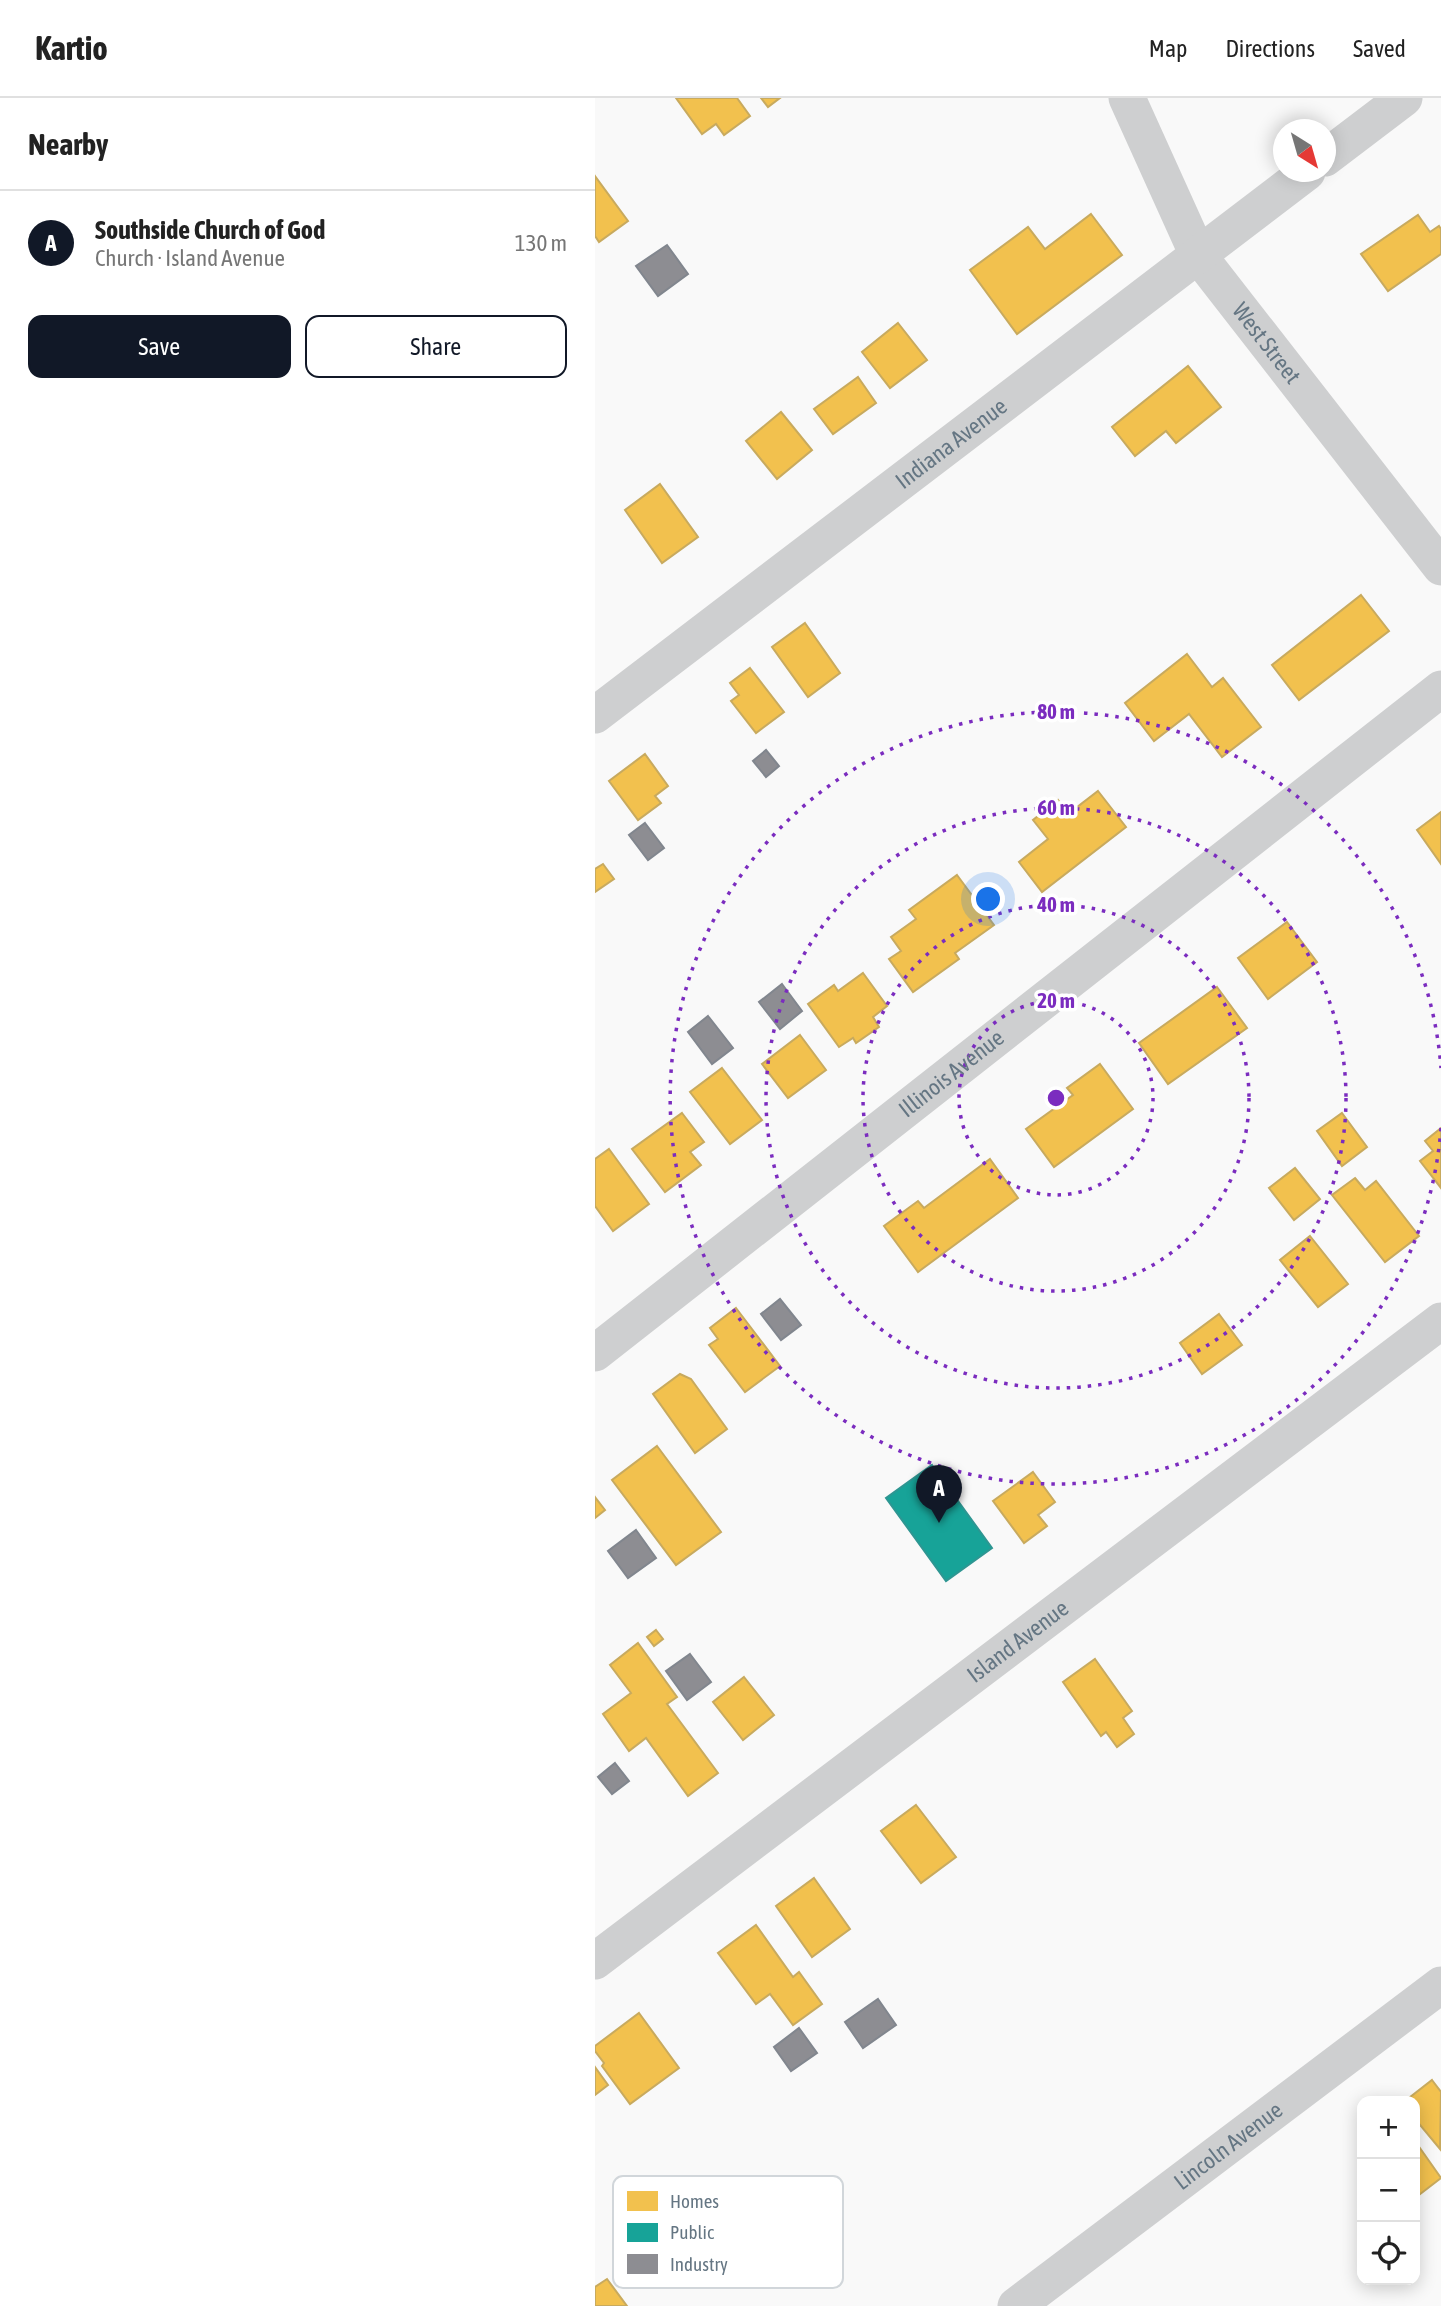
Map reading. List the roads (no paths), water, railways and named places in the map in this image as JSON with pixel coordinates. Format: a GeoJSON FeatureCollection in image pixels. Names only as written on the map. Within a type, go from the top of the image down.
{"type":"FeatureCollection","features":[{"type":"Feature","properties":{"kind":"street","name":"West Street"},"geometry":{"type":"LineString","coordinates":[[1127,98],[1198,255],[1441,567]]}},
{"type":"Feature","properties":{"kind":"street"},"geometry":{"type":"LineString","coordinates":[[1336,150],[1404,98]]}},
{"type":"Feature","properties":{"kind":"street","name":"Indiana Avenue"},"geometry":{"type":"LineString","coordinates":[[595,715],[1294,182]]}},
{"type":"Feature","properties":{"kind":"street","name":"Illinois Avenue"},"geometry":{"type":"LineString","coordinates":[[595,1353],[1441,689]]}},
{"type":"Feature","properties":{"kind":"street","name":"Island Avenue"},"geometry":{"type":"LineString","coordinates":[[595,1961],[1441,1321]]}},
{"type":"Feature","properties":{"kind":"street","name":"Lincoln Avenue"},"geometry":{"type":"LineString","coordinates":[[1017,2306],[1441,1985]]}},
{"type":"Feature","properties":{"kind":"place","name":"Southside Church of God"},"geometry":{"type":"Point","coordinates":[939,1523]}}]}
